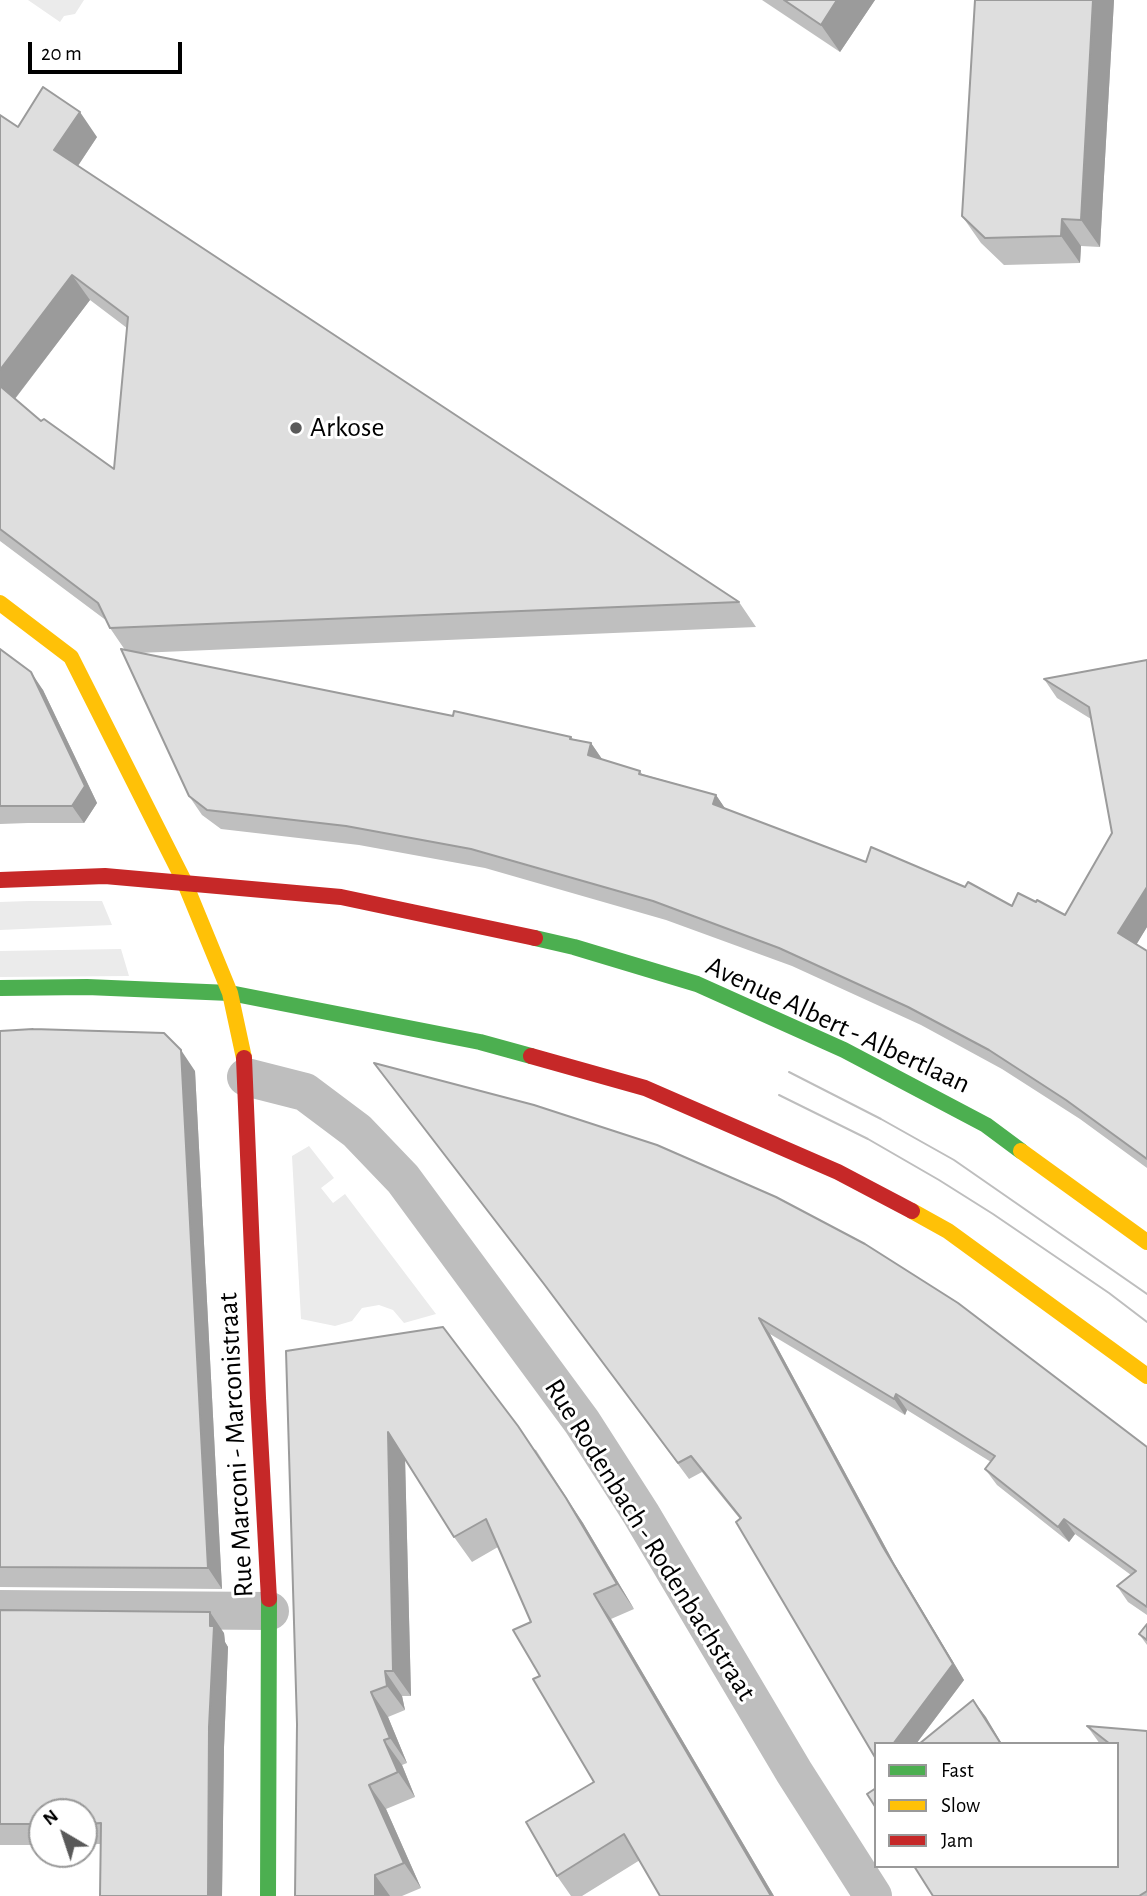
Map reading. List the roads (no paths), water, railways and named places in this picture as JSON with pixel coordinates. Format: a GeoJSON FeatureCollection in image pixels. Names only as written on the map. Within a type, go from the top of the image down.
{"type":"FeatureCollection","features":[{"type":"Feature","properties":{"kind":"main road"},"geometry":{"type":"LineString","coordinates":[[0,603],[71,657],[184,881],[230,993]]}},
{"type":"Feature","properties":{"kind":"main road","name":"Avenue Albert - Albertlaan"},"geometry":{"type":"LineString","coordinates":[[0,880],[105,876],[341,897],[574,947],[697,984],[844,1050],[986,1125],[1147,1242]]}},
{"type":"Feature","properties":{"kind":"main road"},"geometry":{"type":"LineString","coordinates":[[0,988],[100,988],[230,993],[480,1042],[645,1088],[838,1172],[948,1231],[1147,1377]]}},
{"type":"Feature","properties":{"kind":"main road","name":"Rue Marconi - Marconistraat"},"geometry":{"type":"LineString","coordinates":[[230,993],[243,1048],[246,1077],[258,1398],[270,1611],[268,1896]]}},
{"type":"Feature","properties":{"kind":"street","name":"Rue Rodenbach - Rodenbachstraat"},"geometry":{"type":"LineString","coordinates":[[246,1077],[305,1092],[357,1131],[403,1179],[582,1422],[641,1514],[794,1772],[873,1896]]}},
{"type":"Feature","properties":{"kind":"street"},"geometry":{"type":"LineString","coordinates":[[0,1609],[270,1611]]}},
{"type":"Feature","properties":{"kind":"tram line"},"geometry":{"type":"LineString","coordinates":[[789,1072],[954,1160],[1147,1294]]}},
{"type":"Feature","properties":{"kind":"tram line"},"geometry":{"type":"LineString","coordinates":[[779,1095],[868,1139],[939,1180],[1109,1293],[1147,1322]]}},
{"type":"Feature","properties":{"kind":"place","name":"Arkose"},"geometry":{"type":"Point","coordinates":[296,428]}}]}
